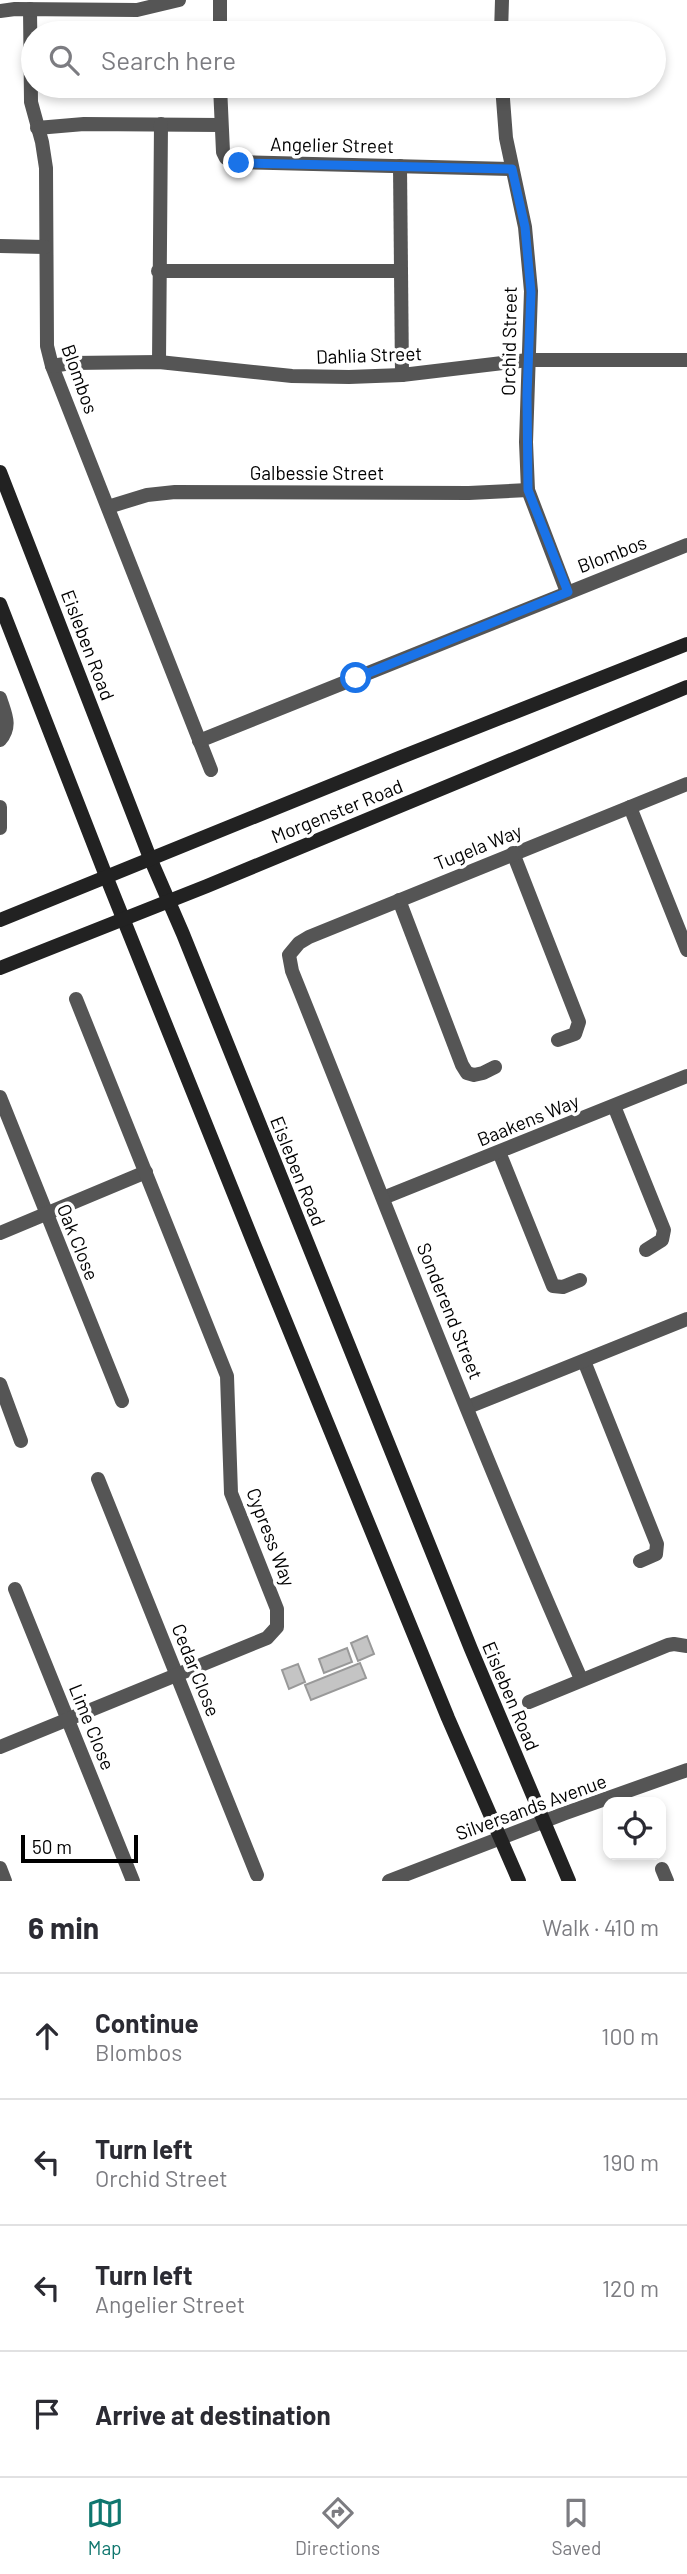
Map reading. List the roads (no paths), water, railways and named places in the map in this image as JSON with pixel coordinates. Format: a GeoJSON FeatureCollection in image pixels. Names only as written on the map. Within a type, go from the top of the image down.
{"type":"FeatureCollection","features":[{"type":"Feature","properties":{"kind":"main road","name":"Eisleben Road"},"geometry":{"type":"LineString","coordinates":[[0,472],[150,858],[183,933],[471,1649],[569,1881]]}},
{"type":"Feature","properties":{"kind":"main road"},"geometry":{"type":"LineString","coordinates":[[0,604],[123,919],[448,1718],[519,1881]]}},
{"type":"Feature","properties":{"kind":"main road","name":"Morgenster Road"},"geometry":{"type":"LineString","coordinates":[[0,920],[687,644]]}},
{"type":"Feature","properties":{"kind":"main road","name":"Morgenster Road"},"geometry":{"type":"LineString","coordinates":[[0,968],[687,687]]}},
{"type":"Feature","properties":{"kind":"street"},"geometry":{"type":"LineString","coordinates":[[0,11],[137,10],[179,0]]}},
{"type":"Feature","properties":{"kind":"street"},"geometry":{"type":"LineString","coordinates":[[220,0],[220,21]]}},
{"type":"Feature","properties":{"kind":"street"},"geometry":{"type":"LineString","coordinates":[[501,21],[502,0]]}},
{"type":"Feature","properties":{"kind":"street","name":"Blombos"},"geometry":{"type":"LineString","coordinates":[[30,9],[30,21]]}},
{"type":"Feature","properties":{"kind":"street","name":"Blombos"},"geometry":{"type":"LineString","coordinates":[[31,98],[43,142],[46,168],[45,332],[52,366],[211,770]]}},
{"type":"Feature","properties":{"kind":"street","name":"Angelier Street"},"geometry":{"type":"LineString","coordinates":[[220,98],[224,156],[239,163],[512,169]]}},
{"type":"Feature","properties":{"kind":"street","name":"Orchid Street"},"geometry":{"type":"LineString","coordinates":[[502,98],[502,112],[528,249],[531,292],[528,490],[568,592]]}},
{"type":"Feature","properties":{"kind":"street"},"geometry":{"type":"LineString","coordinates":[[37,128],[84,124],[220,125]]}},
{"type":"Feature","properties":{"kind":"street"},"geometry":{"type":"LineString","coordinates":[[159,362],[161,124]]}},
{"type":"Feature","properties":{"kind":"street"},"geometry":{"type":"LineString","coordinates":[[400,166],[402,375]]}},
{"type":"Feature","properties":{"kind":"street"},"geometry":{"type":"LineString","coordinates":[[0,246],[45,247]]}},
{"type":"Feature","properties":{"kind":"street"},"geometry":{"type":"LineString","coordinates":[[158,271],[401,271]]}},
{"type":"Feature","properties":{"kind":"street","name":"Dahlia Street"},"geometry":{"type":"LineString","coordinates":[[52,366],[71,363],[159,362],[292,376],[402,375],[528,360],[687,359]]}},
{"type":"Feature","properties":{"kind":"street","name":"Galbessie Street"},"geometry":{"type":"LineString","coordinates":[[108,506],[147,495],[175,492],[469,493],[528,490]]}},
{"type":"Feature","properties":{"kind":"street","name":"Blombos"},"geometry":{"type":"LineString","coordinates":[[200,741],[687,545]]}},
{"type":"Feature","properties":{"kind":"street"},"geometry":{"type":"LineString","coordinates":[[0,698],[7,724],[3,736]]}},
{"type":"Feature","properties":{"kind":"street","name":"Tugela Way"},"geometry":{"type":"LineString","coordinates":[[289,955],[299,943],[309,937],[687,784]]}},
{"type":"Feature","properties":{"kind":"street"},"geometry":{"type":"LineString","coordinates":[[0,807],[0,828]]}},
{"type":"Feature","properties":{"kind":"street"},"geometry":{"type":"LineString","coordinates":[[630,807],[687,950]]}},
{"type":"Feature","properties":{"kind":"street"},"geometry":{"type":"LineString","coordinates":[[513,853],[579,1022],[575,1034],[558,1040]]}},
{"type":"Feature","properties":{"kind":"street"},"geometry":{"type":"LineString","coordinates":[[399,900],[462,1065],[467,1073],[474,1075],[495,1067]]}},
{"type":"Feature","properties":{"kind":"street","name":"Sonderend Street"},"geometry":{"type":"LineString","coordinates":[[289,955],[292,971],[383,1198],[581,1679]]}},
{"type":"Feature","properties":{"kind":"street","name":"Cypress Way"},"geometry":{"type":"LineString","coordinates":[[0,1747],[267,1639],[277,1627],[278,1609],[231,1493],[227,1376],[76,999]]}},
{"type":"Feature","properties":{"kind":"street","name":"Baakens Way"},"geometry":{"type":"LineString","coordinates":[[383,1198],[687,1076]]}},
{"type":"Feature","properties":{"kind":"street","name":"Oak Close"},"geometry":{"type":"LineString","coordinates":[[0,1097],[122,1401]]}},
{"type":"Feature","properties":{"kind":"street"},"geometry":{"type":"LineString","coordinates":[[614,1106],[664,1230],[663,1240],[646,1250]]}},
{"type":"Feature","properties":{"kind":"street"},"geometry":{"type":"LineString","coordinates":[[499,1153],[553,1286],[563,1287],[580,1280]]}},
{"type":"Feature","properties":{"kind":"street"},"geometry":{"type":"LineString","coordinates":[[0,1233],[146,1172]]}},
{"type":"Feature","properties":{"kind":"street"},"geometry":{"type":"LineString","coordinates":[[468,1407],[687,1319]]}},
{"type":"Feature","properties":{"kind":"street"},"geometry":{"type":"LineString","coordinates":[[584,1361],[657,1544],[656,1554],[640,1561]]}},
{"type":"Feature","properties":{"kind":"street"},"geometry":{"type":"LineString","coordinates":[[0,1384],[21,1440]]}},
{"type":"Feature","properties":{"kind":"street","name":"Cedar Close"},"geometry":{"type":"LineString","coordinates":[[98,1479],[257,1875]]}},
{"type":"Feature","properties":{"kind":"street","name":"Lime Close"},"geometry":{"type":"LineString","coordinates":[[15,1588],[133,1881]]}},
{"type":"Feature","properties":{"kind":"street"},"geometry":{"type":"LineString","coordinates":[[529,1702],[668,1646],[687,1646]]}},
{"type":"Feature","properties":{"kind":"street","name":"Silversands Avenue"},"geometry":{"type":"LineString","coordinates":[[389,1881],[687,1770]]}},
{"type":"Feature","properties":{"kind":"street"},"geometry":{"type":"LineString","coordinates":[[0,1868],[5,1881]]}}]}
